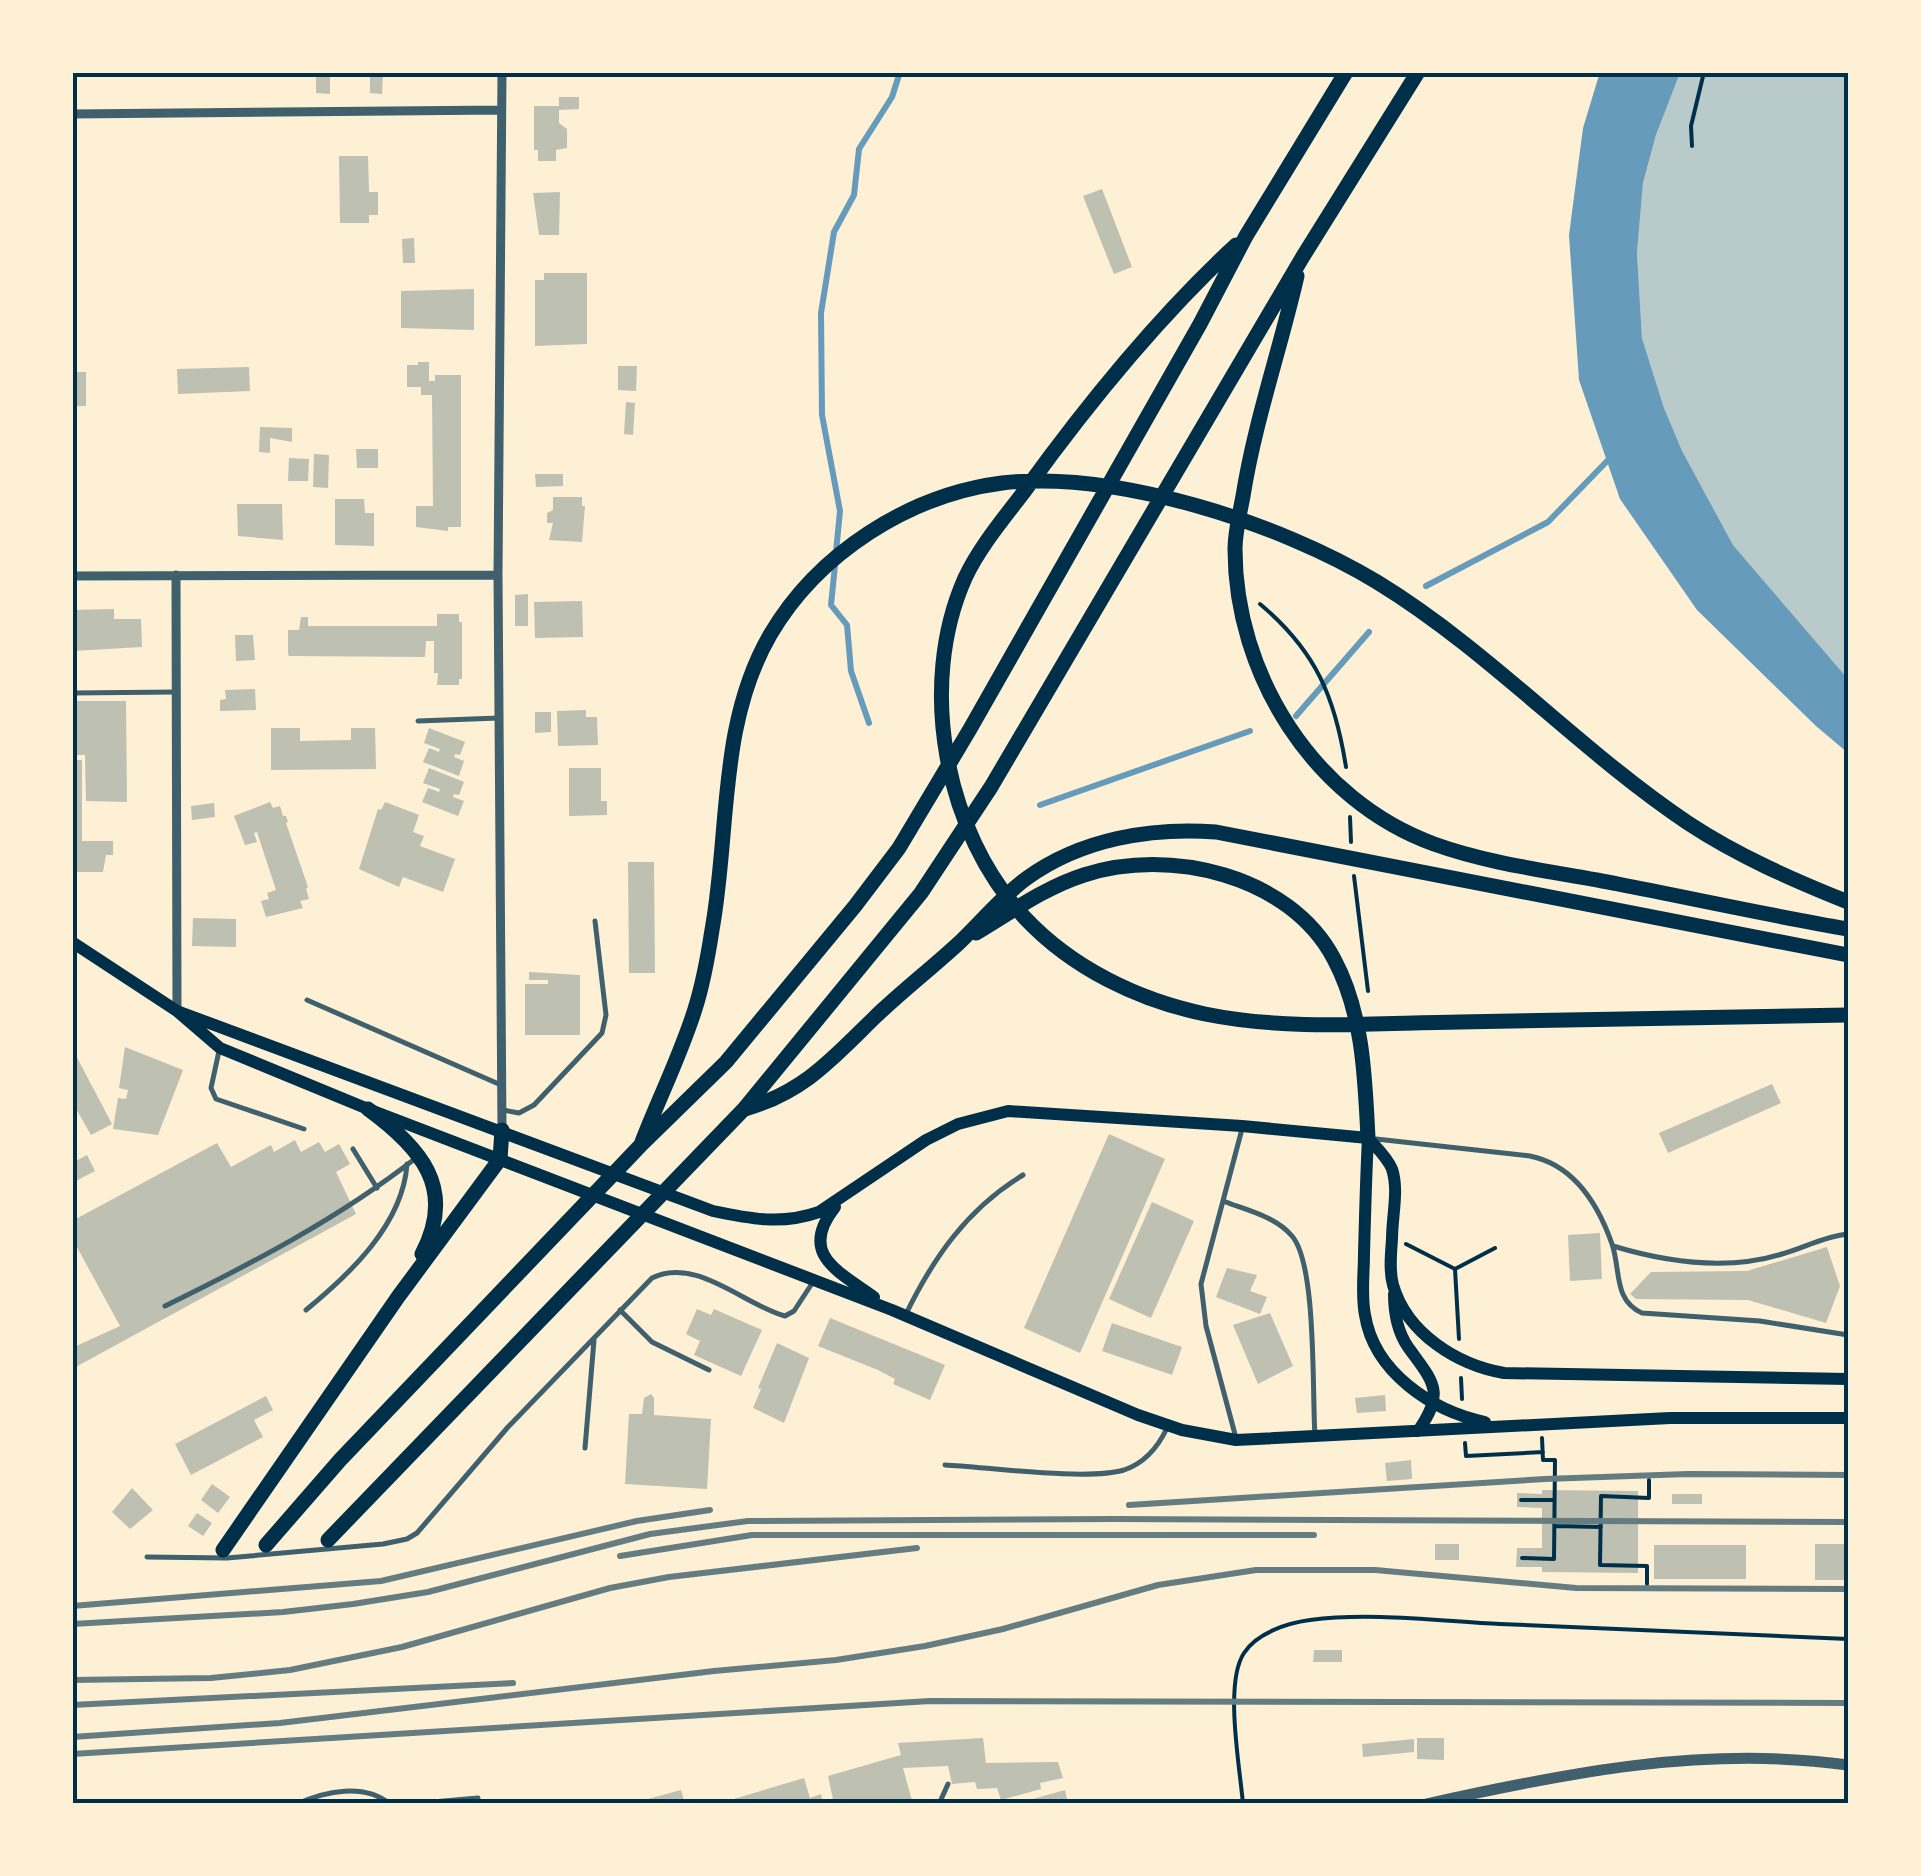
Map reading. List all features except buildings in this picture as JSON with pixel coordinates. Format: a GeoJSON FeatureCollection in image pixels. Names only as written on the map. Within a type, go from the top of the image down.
{"type":"FeatureCollection","features":[{"type":"Feature","properties":{"kind":"highway"},"geometry":{"type":"LineString","coordinates":[[266,1544],[340,1460],[738,1049],[798,980],[899,848],[1190,341],[1246,236],[1346,72]]}},
{"type":"Feature","properties":{"kind":"highway"},"geometry":{"type":"LineString","coordinates":[[328,1540],[744,1109],[922,893],[960,837],[1302,258],[1418,72]]}},
{"type":"Feature","properties":{"kind":"highway"},"geometry":{"type":"LineString","coordinates":[[1246,236],[1164,315],[1063,438],[989,538],[966,578],[949,628],[942,720],[948,763],[968,825],[1007,898],[1061,950],[1104,978],[1166,1004],[1206,1014],[1286,1024],[1848,1015]]}},
{"type":"Feature","properties":{"kind":"highway"},"geometry":{"type":"LineString","coordinates":[[1302,258],[1256,427],[1235,544],[1237,594],[1248,642],[1271,697],[1294,736],[1331,778],[1366,807],[1431,843],[1848,929]]}},
{"type":"Feature","properties":{"kind":"highway"},"geometry":{"type":"LineString","coordinates":[[640,1146],[700,989],[713,927],[738,709],[771,634],[816,575],[888,520],[962,490],[1040,482],[1110,488],[1265,528],[1329,556],[1432,617],[1690,824],[1762,864],[1848,902]]}},
{"type":"Feature","properties":{"kind":"highway"},"geometry":{"type":"LineString","coordinates":[[744,1109],[785,1095],[806,1082],[1026,879],[1125,836],[1182,829],[1216,832],[1848,955]]}},
{"type":"Feature","properties":{"kind":"highway"},"geometry":{"type":"LineString","coordinates":[[960,942],[1061,884],[1117,866],[1146,864],[1206,870],[1265,892],[1316,933],[1335,960],[1358,1025],[1368,1138]]}},
{"type":"Feature","properties":{"kind":"highway"},"geometry":{"type":"LineString","coordinates":[[368,1109],[400,1133],[434,1191],[436,1221],[398,1297]]}},
{"type":"Feature","properties":{"kind":"highway"},"geometry":{"type":"LineString","coordinates":[[224,1550],[398,1297],[500,1159],[502,1130]]}},
{"type":"Feature","properties":{"kind":"main road"},"geometry":{"type":"LineString","coordinates":[[73,944],[177,1011],[220,1048],[898,1313],[1169,1426],[1236,1440],[1670,1418],[1848,1418]]}},
{"type":"Feature","properties":{"kind":"main road"},"geometry":{"type":"LineString","coordinates":[[177,1011],[713,1210],[760,1221],[810,1216],[840,1200],[926,1140],[990,1114],[1029,1110],[1368,1138],[1392,1170],[1395,1186],[1394,1313],[1400,1332],[1430,1376],[1434,1404],[1418,1431]]}},
{"type":"Feature","properties":{"kind":"main road"},"geometry":{"type":"LineString","coordinates":[[1368,1138],[1365,1316],[1370,1336],[1389,1366],[1434,1404],[1501,1426]]}},
{"type":"Feature","properties":{"kind":"main road"},"geometry":{"type":"LineString","coordinates":[[840,1200],[820,1231],[821,1249],[832,1266],[898,1313]]}},
{"type":"Feature","properties":{"kind":"main road"},"geometry":{"type":"LineString","coordinates":[[1394,1287],[1405,1310],[1437,1344],[1452,1356],[1483,1370],[1848,1380]]}},
{"type":"Feature","properties":{"kind":"street"},"geometry":{"type":"LineString","coordinates":[[502,72],[498,576],[502,1130]]}},
{"type":"Feature","properties":{"kind":"street"},"geometry":{"type":"LineString","coordinates":[[72,114],[501,110]]}},
{"type":"Feature","properties":{"kind":"street"},"geometry":{"type":"LineString","coordinates":[[176,575],[177,1011]]}},
{"type":"Feature","properties":{"kind":"street"},"geometry":{"type":"LineString","coordinates":[[72,576],[498,576]]}},
{"type":"Feature","properties":{"kind":"street"},"geometry":{"type":"LineString","coordinates":[[1426,1804],[1584,1771],[1652,1762],[1756,1758],[1848,1765]]}},
{"type":"Feature","properties":{"kind":"lane"},"geometry":{"type":"LineString","coordinates":[[72,693],[176,692]]}},
{"type":"Feature","properties":{"kind":"lane"},"geometry":{"type":"LineString","coordinates":[[418,720],[499,718]]}},
{"type":"Feature","properties":{"kind":"lane"},"geometry":{"type":"LineString","coordinates":[[502,1110],[519,1113],[534,1105],[602,1034],[606,1014],[595,922]]}},
{"type":"Feature","properties":{"kind":"lane"},"geometry":{"type":"LineString","coordinates":[[306,1000],[503,1086]]}},
{"type":"Feature","properties":{"kind":"lane"},"geometry":{"type":"LineString","coordinates":[[220,1048],[211,1088],[216,1098],[304,1129]]}},
{"type":"Feature","properties":{"kind":"lane"},"geometry":{"type":"LineString","coordinates":[[1236,1440],[1202,1304],[1202,1273],[1242,1126]]}},
{"type":"Feature","properties":{"kind":"lane"},"geometry":{"type":"LineString","coordinates":[[1368,1138],[1544,1159],[1584,1188],[1613,1246],[1623,1298],[1642,1313],[1760,1320],[1848,1335]]}},
{"type":"Feature","properties":{"kind":"lane"},"geometry":{"type":"LineString","coordinates":[[353,1149],[377,1188]]}},
{"type":"Feature","properties":{"kind":"lane"},"geometry":{"type":"LineString","coordinates":[[165,1306],[243,1268],[377,1188],[413,1160]]}},
{"type":"Feature","properties":{"kind":"lane"},"geometry":{"type":"LineString","coordinates":[[306,1310],[333,1288],[392,1217],[404,1195],[413,1160]]}},
{"type":"Feature","properties":{"kind":"lane"},"geometry":{"type":"LineString","coordinates":[[898,1313],[966,1219],[1023,1176]]}},
{"type":"Feature","properties":{"kind":"lane"},"geometry":{"type":"LineString","coordinates":[[1223,1201],[1271,1220],[1289,1232],[1300,1248],[1306,1284],[1315,1438]]}},
{"type":"Feature","properties":{"kind":"lane"},"geometry":{"type":"LineString","coordinates":[[1613,1246],[1664,1260],[1746,1261],[1848,1234]]}},
{"type":"Feature","properties":{"kind":"lane"},"geometry":{"type":"LineString","coordinates":[[148,1556],[227,1558],[407,1539],[418,1532],[508,1428],[652,1278],[676,1272],[701,1278],[785,1316],[794,1311],[814,1280]]}},
{"type":"Feature","properties":{"kind":"lane"},"geometry":{"type":"LineString","coordinates":[[620,1310],[652,1342],[709,1370]]}},
{"type":"Feature","properties":{"kind":"lane"},"geometry":{"type":"LineString","coordinates":[[585,1448],[594,1337]]}},
{"type":"Feature","properties":{"kind":"lane"},"geometry":{"type":"LineString","coordinates":[[945,1464],[1122,1471],[1149,1455],[1169,1426]]}},
{"type":"Feature","properties":{"kind":"lane"},"geometry":{"type":"LineString","coordinates":[[939,1804],[948,1784]]}},
{"type":"Feature","properties":{"kind":"lane"},"geometry":{"type":"LineString","coordinates":[[297,1804],[321,1795],[358,1791],[374,1792],[390,1804]]}},
{"type":"Feature","properties":{"kind":"lane"},"geometry":{"type":"LineString","coordinates":[[410,1804],[478,1798]]}},
{"type":"Feature","properties":{"kind":"path"},"geometry":{"type":"LineString","coordinates":[[1692,146],[1691,126],[1704,72]]}},
{"type":"Feature","properties":{"kind":"path"},"geometry":{"type":"LineString","coordinates":[[1392,1234],[1455,1269],[1495,1248]]}},
{"type":"Feature","properties":{"kind":"path"},"geometry":{"type":"LineString","coordinates":[[1466,1456],[1543,1452]]}},
{"type":"Feature","properties":{"kind":"path"},"geometry":{"type":"LineString","coordinates":[[1522,1558],[1554,1558],[1554,1460],[1543,1460]]}},
{"type":"Feature","properties":{"kind":"path"},"geometry":{"type":"LineString","coordinates":[[1647,1584],[1647,1566],[1600,1565],[1601,1496],[1650,1498],[1650,1480]]}},
{"type":"Feature","properties":{"kind":"path"},"geometry":{"type":"LineString","coordinates":[[1520,1500],[1554,1500]]}},
{"type":"Feature","properties":{"kind":"path"},"geometry":{"type":"LineString","coordinates":[[1554,1526],[1601,1527]]}},
{"type":"Feature","properties":{"kind":"path"},"geometry":{"type":"LineString","coordinates":[[1243,1804],[1235,1700],[1238,1667],[1256,1641],[1285,1626],[1326,1619],[1415,1620],[1848,1639]]}},
{"type":"Feature","properties":{"kind":"shaded area"},"geometry":{"type":"Polygon","coordinates":[[[1680,73],[1848,73],[1848,679],[1733,545],[1682,452],[1642,338],[1637,253],[1643,183],[1680,73]]]}},
{"type":"Feature","properties":{"kind":"water"},"geometry":{"type":"Polygon","coordinates":[[[1600,72],[1680,73],[1643,183],[1637,253],[1642,338],[1682,451],[1733,545],[1848,679],[1848,753],[1697,610],[1620,499],[1579,380],[1569,235],[1583,128],[1600,72]]]}},
{"type":"Feature","properties":{"kind":"waterway"},"geometry":{"type":"LineString","coordinates":[[836,552],[840,511],[822,415],[821,313],[834,232],[854,195],[859,149],[892,97],[900,72]]}},
{"type":"Feature","properties":{"kind":"waterway"},"geometry":{"type":"LineString","coordinates":[[1426,586],[1548,522],[1611,457]]}},
{"type":"Feature","properties":{"kind":"waterway"},"geometry":{"type":"LineString","coordinates":[[835,565],[831,605],[847,625],[851,671],[869,723]]}},
{"type":"Feature","properties":{"kind":"waterway"},"geometry":{"type":"LineString","coordinates":[[1296,716],[1369,632]]}},
{"type":"Feature","properties":{"kind":"waterway"},"geometry":{"type":"LineString","coordinates":[[1040,805],[1250,731]]}},
{"type":"Feature","properties":{"kind":"railway"},"geometry":{"type":"LineString","coordinates":[[1129,1505],[1545,1479],[1688,1474],[1848,1475]]}},
{"type":"Feature","properties":{"kind":"railway"},"geometry":{"type":"LineString","coordinates":[[72,1606],[381,1581],[637,1521],[710,1510]]}},
{"type":"Feature","properties":{"kind":"railway"},"geometry":{"type":"LineString","coordinates":[[72,1624],[283,1612],[353,1604],[428,1592],[650,1534],[748,1521],[1848,1522]]}},
{"type":"Feature","properties":{"kind":"railway"},"geometry":{"type":"LineString","coordinates":[[620,1556],[752,1535],[1314,1535]]}},
{"type":"Feature","properties":{"kind":"railway"},"geometry":{"type":"LineString","coordinates":[[72,1680],[211,1678],[290,1670],[402,1647],[610,1588],[669,1577],[917,1548]]}},
{"type":"Feature","properties":{"kind":"railway"},"geometry":{"type":"LineString","coordinates":[[72,1737],[280,1723],[836,1660],[1003,1629],[1158,1585],[1256,1570],[1375,1570],[1576,1588],[1848,1589]]}},
{"type":"Feature","properties":{"kind":"railway"},"geometry":{"type":"LineString","coordinates":[[72,1705],[513,1683]]}},
{"type":"Feature","properties":{"kind":"railway"},"geometry":{"type":"LineString","coordinates":[[72,1754],[930,1701],[1848,1703]]}}]}
